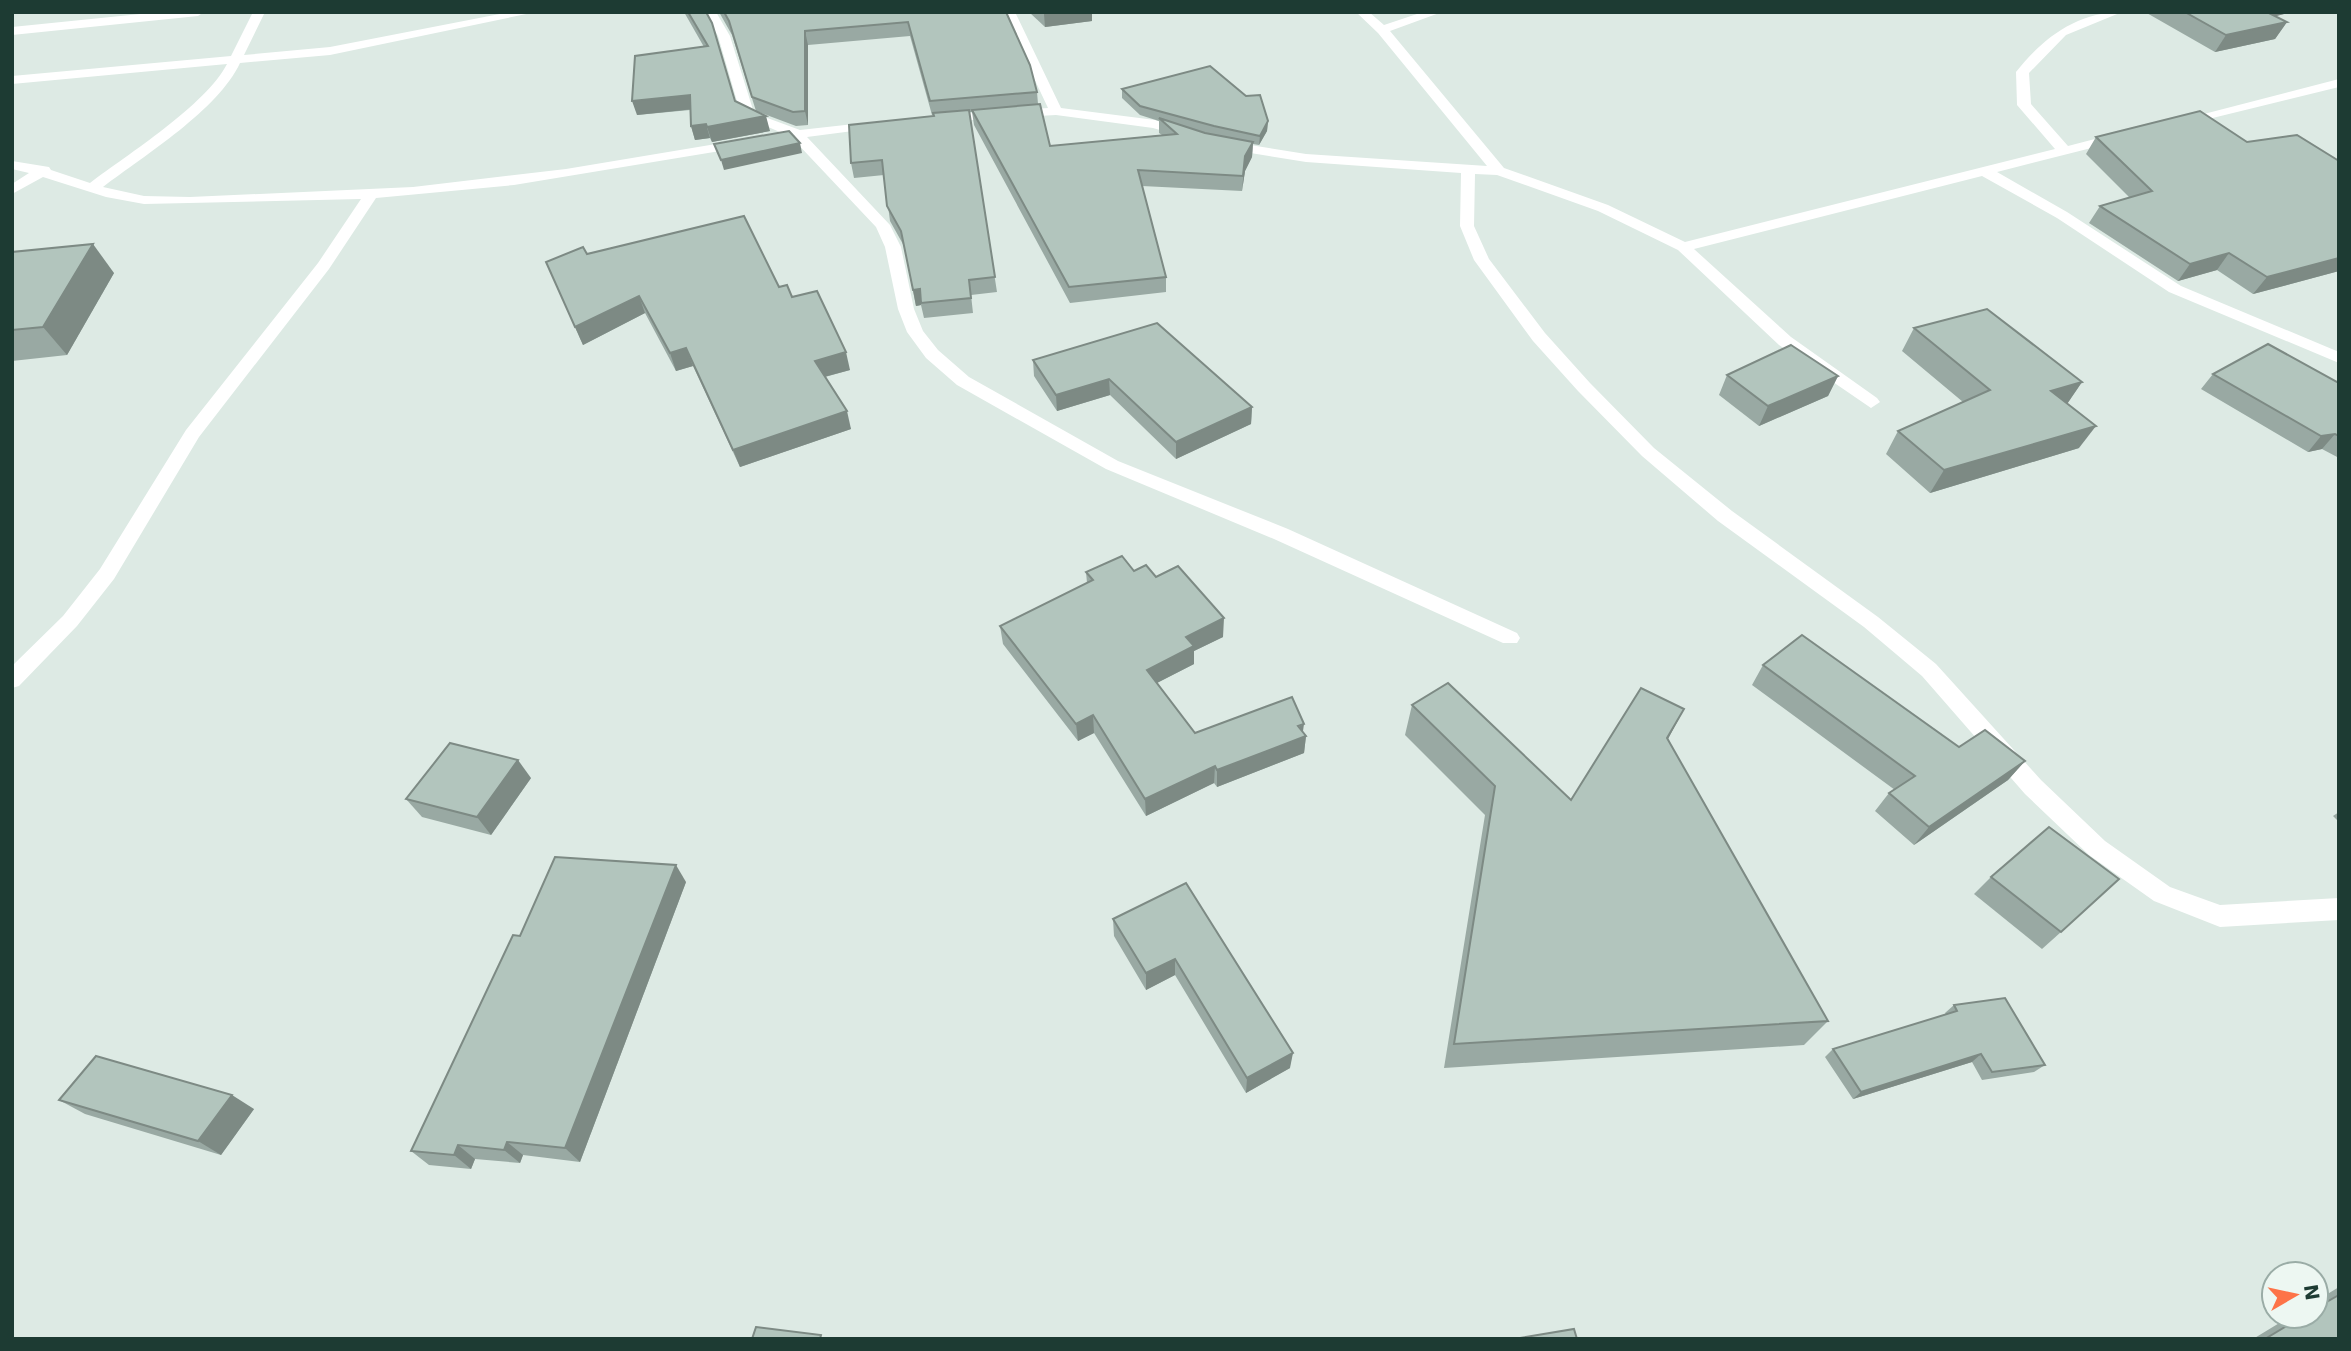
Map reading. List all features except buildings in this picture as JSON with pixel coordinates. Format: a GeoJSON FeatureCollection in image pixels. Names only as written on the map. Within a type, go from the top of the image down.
{"type":"FeatureCollection","features":[{"type":"Feature","properties":{"kind":"street"},"geometry":{"type":"LineString","coordinates":[[12,30],[27,12]]}},
{"type":"Feature","properties":{"kind":"street"},"geometry":{"type":"LineString","coordinates":[[12,30],[198,12]]}},
{"type":"Feature","properties":{"kind":"street"},"geometry":{"type":"LineString","coordinates":[[93,188],[202,103],[225,81],[238,60],[259,12]]}},
{"type":"Feature","properties":{"kind":"street"},"geometry":{"type":"LineString","coordinates":[[12,79],[330,51],[530,12]]}},
{"type":"Feature","properties":{"kind":"street"},"geometry":{"type":"LineString","coordinates":[[710,12],[724,36],[748,115],[795,133],[883,225],[893,247],[906,309],[915,332],[932,354],[963,381],[1033,424],[1112,465],[1281,534],[1510,638]]}},
{"type":"Feature","properties":{"kind":"street"},"geometry":{"type":"LineString","coordinates":[[1009,12],[1056,111]]}},
{"type":"Feature","properties":{"kind":"street"},"geometry":{"type":"LineString","coordinates":[[1362,12],[1382,30],[1499,171]]}},
{"type":"Feature","properties":{"kind":"street"},"geometry":{"type":"LineString","coordinates":[[1382,30],[1436,12]]}},
{"type":"Feature","properties":{"kind":"street"},"geometry":{"type":"LineString","coordinates":[[2064,150],[2024,104],[2022,72],[2062,32],[2116,12]]}},
{"type":"Feature","properties":{"kind":"street"},"geometry":{"type":"LineString","coordinates":[[2169,125],[2339,83]]}},
{"type":"Feature","properties":{"kind":"street"},"geometry":{"type":"LineString","coordinates":[[926,120],[1056,111],[1155,124],[1205,140],[1296,157],[1499,171],[1603,208],[1682,247],[1785,341],[1871,402]]}},
{"type":"Feature","properties":{"kind":"street"},"geometry":{"type":"LineString","coordinates":[[12,165],[44,170],[111,196],[145,200],[372,193],[464,187],[652,159],[795,133],[886,123]]}},
{"type":"Feature","properties":{"kind":"street"},"geometry":{"type":"LineString","coordinates":[[1682,247],[2130,134]]}},
{"type":"Feature","properties":{"kind":"street"},"geometry":{"type":"LineString","coordinates":[[1468,169],[1467,226],[1482,260],[1539,337],[1584,387],[1648,452],[1725,516],[1871,622],[1929,670],[2033,787],[2097,848],[2162,894],[2220,916],[2339,909]]}},
{"type":"Feature","properties":{"kind":"street"},"geometry":{"type":"LineString","coordinates":[[12,190],[44,170]]}},
{"type":"Feature","properties":{"kind":"street"},"geometry":{"type":"LineString","coordinates":[[1983,170],[2062,215],[2175,289],[2339,358]]}},
{"type":"Feature","properties":{"kind":"street"},"geometry":{"type":"LineString","coordinates":[[12,680],[70,621],[107,574],[192,434],[324,266],[372,193]]}}]}
